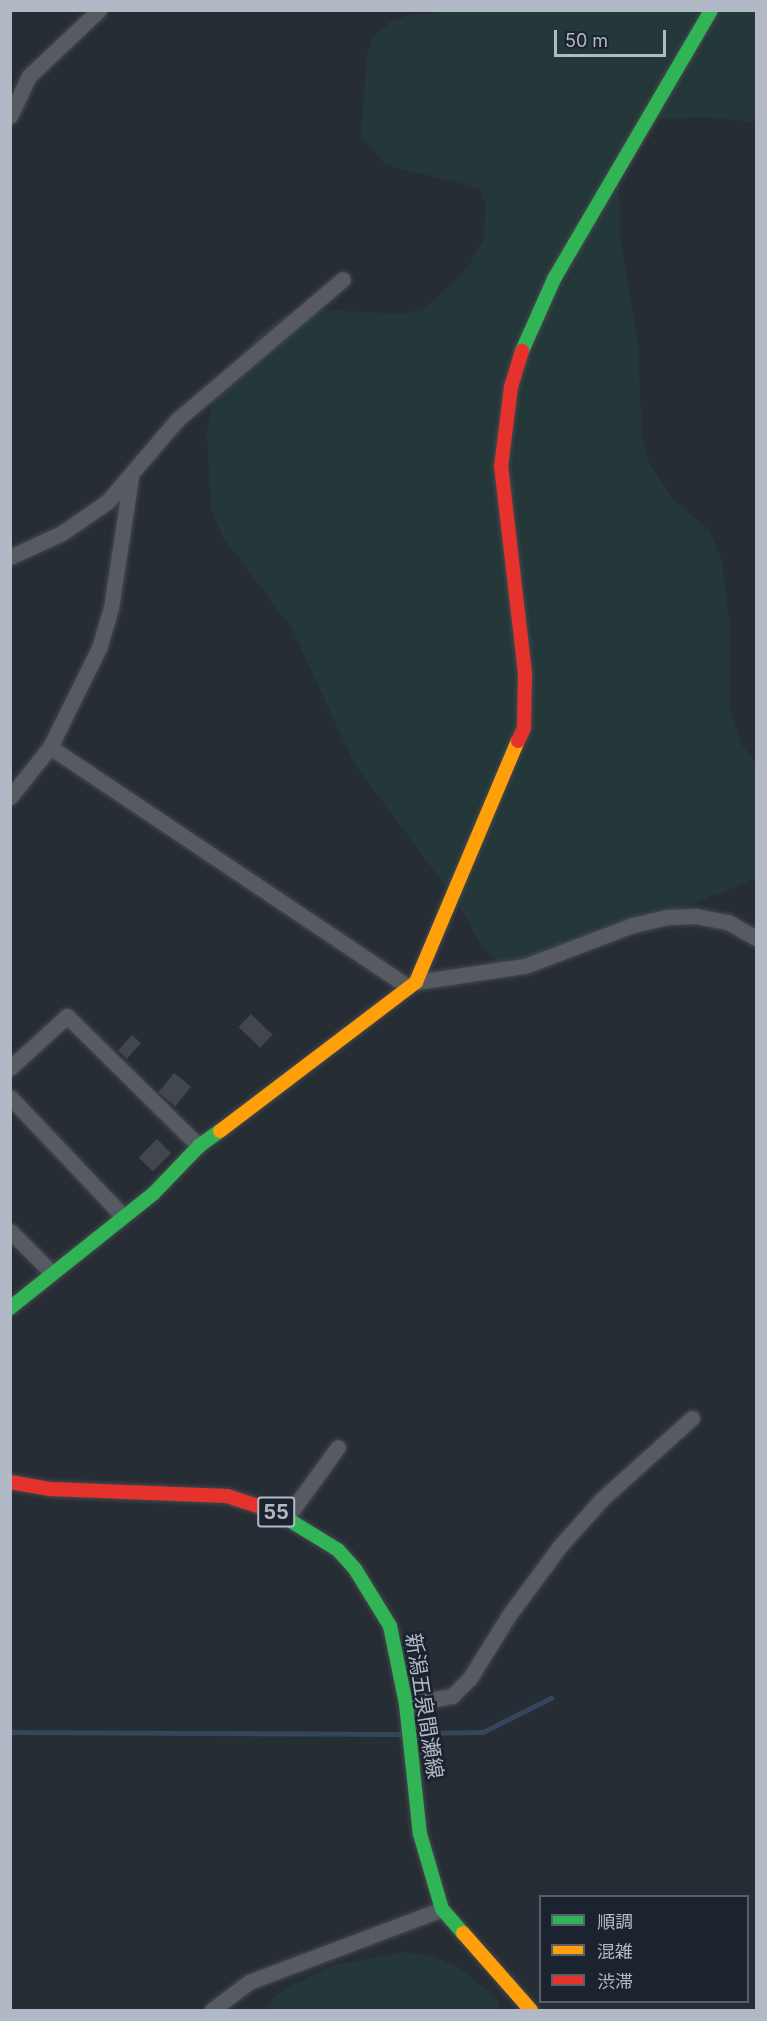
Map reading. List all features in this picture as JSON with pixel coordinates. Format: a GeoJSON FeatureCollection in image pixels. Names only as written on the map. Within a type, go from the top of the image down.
{"type":"FeatureCollection","features":[{"type":"Feature","properties":{"kind":"street"},"geometry":{"type":"LineString","coordinates":[[10,116],[29,76],[99,10]]}},
{"type":"Feature","properties":{"kind":"street"},"geometry":{"type":"LineString","coordinates":[[10,1308],[122,1215],[154,1193],[199,1146],[385,1009],[412,985],[524,728],[525,673],[501,467],[511,387],[523,347],[554,279],[711,10]]}},
{"type":"Feature","properties":{"kind":"street"},"geometry":{"type":"LineString","coordinates":[[10,557],[62,533],[106,502],[178,419],[343,279]]}},
{"type":"Feature","properties":{"kind":"street"},"geometry":{"type":"LineString","coordinates":[[10,797],[50,747],[99,648],[111,608],[130,477]]}},
{"type":"Feature","properties":{"kind":"street"},"geometry":{"type":"LineString","coordinates":[[50,747],[412,985],[525,966],[633,925],[668,916],[696,916],[728,922],[756,938]]}},
{"type":"Feature","properties":{"kind":"street"},"geometry":{"type":"LineString","coordinates":[[10,1068],[67,1016],[199,1146]]}},
{"type":"Feature","properties":{"kind":"street"},"geometry":{"type":"LineString","coordinates":[[10,1097],[122,1215]]}},
{"type":"Feature","properties":{"kind":"street"},"geometry":{"type":"LineString","coordinates":[[10,1231],[51,1272]]}},
{"type":"Feature","properties":{"kind":"street"},"geometry":{"type":"LineString","coordinates":[[406,1704],[452,1696],[470,1678],[509,1615],[560,1546],[602,1498],[692,1418]]}},
{"type":"Feature","properties":{"kind":"street"},"geometry":{"type":"LineString","coordinates":[[288,1516],[338,1447]]}},
{"type":"Feature","properties":{"kind":"street","name":"新潟五泉間瀬線"},"geometry":{"type":"LineString","coordinates":[[11,1483],[50,1489],[227,1496],[288,1516],[323,1538],[356,1569],[390,1626],[406,1704],[420,1834],[442,1909],[531,2010]]}},
{"type":"Feature","properties":{"kind":"street"},"geometry":{"type":"LineString","coordinates":[[212,2010],[249,1982],[442,1909]]}},
{"type":"Feature","properties":{"kind":"shaded area"},"geometry":{"type":"Polygon","coordinates":[[[465,10],[756,11],[756,122],[704,117],[660,119],[638,136],[619,181],[621,242],[638,344],[642,438],[649,463],[672,498],[709,530],[722,560],[729,621],[730,710],[742,745],[756,764],[756,878],[538,968],[499,963],[482,947],[458,903],[355,765],[292,629],[223,537],[211,510],[207,432],[214,396],[258,333],[281,317],[304,309],[407,314],[428,306],[468,267],[483,240],[486,205],[479,188],[386,165],[361,136],[367,55],[373,37],[390,22],[409,15],[465,10]]]}},
{"type":"Feature","properties":{"kind":"shaded area"},"geometry":{"type":"Polygon","coordinates":[[[405,1952],[433,1956],[460,1968],[498,2000],[499,2010],[265,2010],[272,1999],[294,1984],[334,1965],[405,1952]]]}},
{"type":"Feature","properties":{"kind":"building"},"geometry":{"type":"Polygon","coordinates":[[[251,1014],[273,1035],[260,1048],[238,1027],[251,1014]]]}},
{"type":"Feature","properties":{"kind":"building"},"geometry":{"type":"Polygon","coordinates":[[[132,1035],[141,1043],[127,1059],[118,1051],[132,1035]]]}},
{"type":"Feature","properties":{"kind":"building"},"geometry":{"type":"Polygon","coordinates":[[[174,1073],[191,1087],[175,1106],[158,1092],[174,1073]]]}},
{"type":"Feature","properties":{"kind":"building"},"geometry":{"type":"Polygon","coordinates":[[[157,1139],[171,1153],[153,1172],[139,1157],[157,1139]]]}},
{"type":"Feature","properties":{"kind":"waterway"},"geometry":{"type":"LineString","coordinates":[[415,1733],[483,1732],[551,1698]]}},
{"type":"Feature","properties":{"kind":"waterway"},"geometry":{"type":"LineString","coordinates":[[10,1732],[401,1734]]}},
{"type":"Feature","properties":{"kind":"traffic: fast"},"geometry":{"type":"LineString","coordinates":[[522,351],[554,279],[711,10]]}},
{"type":"Feature","properties":{"kind":"traffic: fast"},"geometry":{"type":"LineString","coordinates":[[10,1308],[154,1193],[199,1146],[220,1131]]}},
{"type":"Feature","properties":{"kind":"traffic: fast"},"geometry":{"type":"LineString","coordinates":[[276,1512],[338,1550],[355,1569],[390,1626],[406,1704],[420,1834],[442,1909],[463,1933]]}},
{"type":"Feature","properties":{"kind":"traffic: slow"},"geometry":{"type":"LineString","coordinates":[[220,1131],[416,982],[518,741]]}},
{"type":"Feature","properties":{"kind":"traffic: slow"},"geometry":{"type":"LineString","coordinates":[[463,1933],[531,2010]]}},
{"type":"Feature","properties":{"kind":"traffic: jam"},"geometry":{"type":"LineString","coordinates":[[518,741],[524,728],[525,673],[501,467],[511,387],[522,351]]}},
{"type":"Feature","properties":{"kind":"traffic: jam"},"geometry":{"type":"LineString","coordinates":[[10,1482],[50,1489],[227,1496],[276,1512]]}}]}
